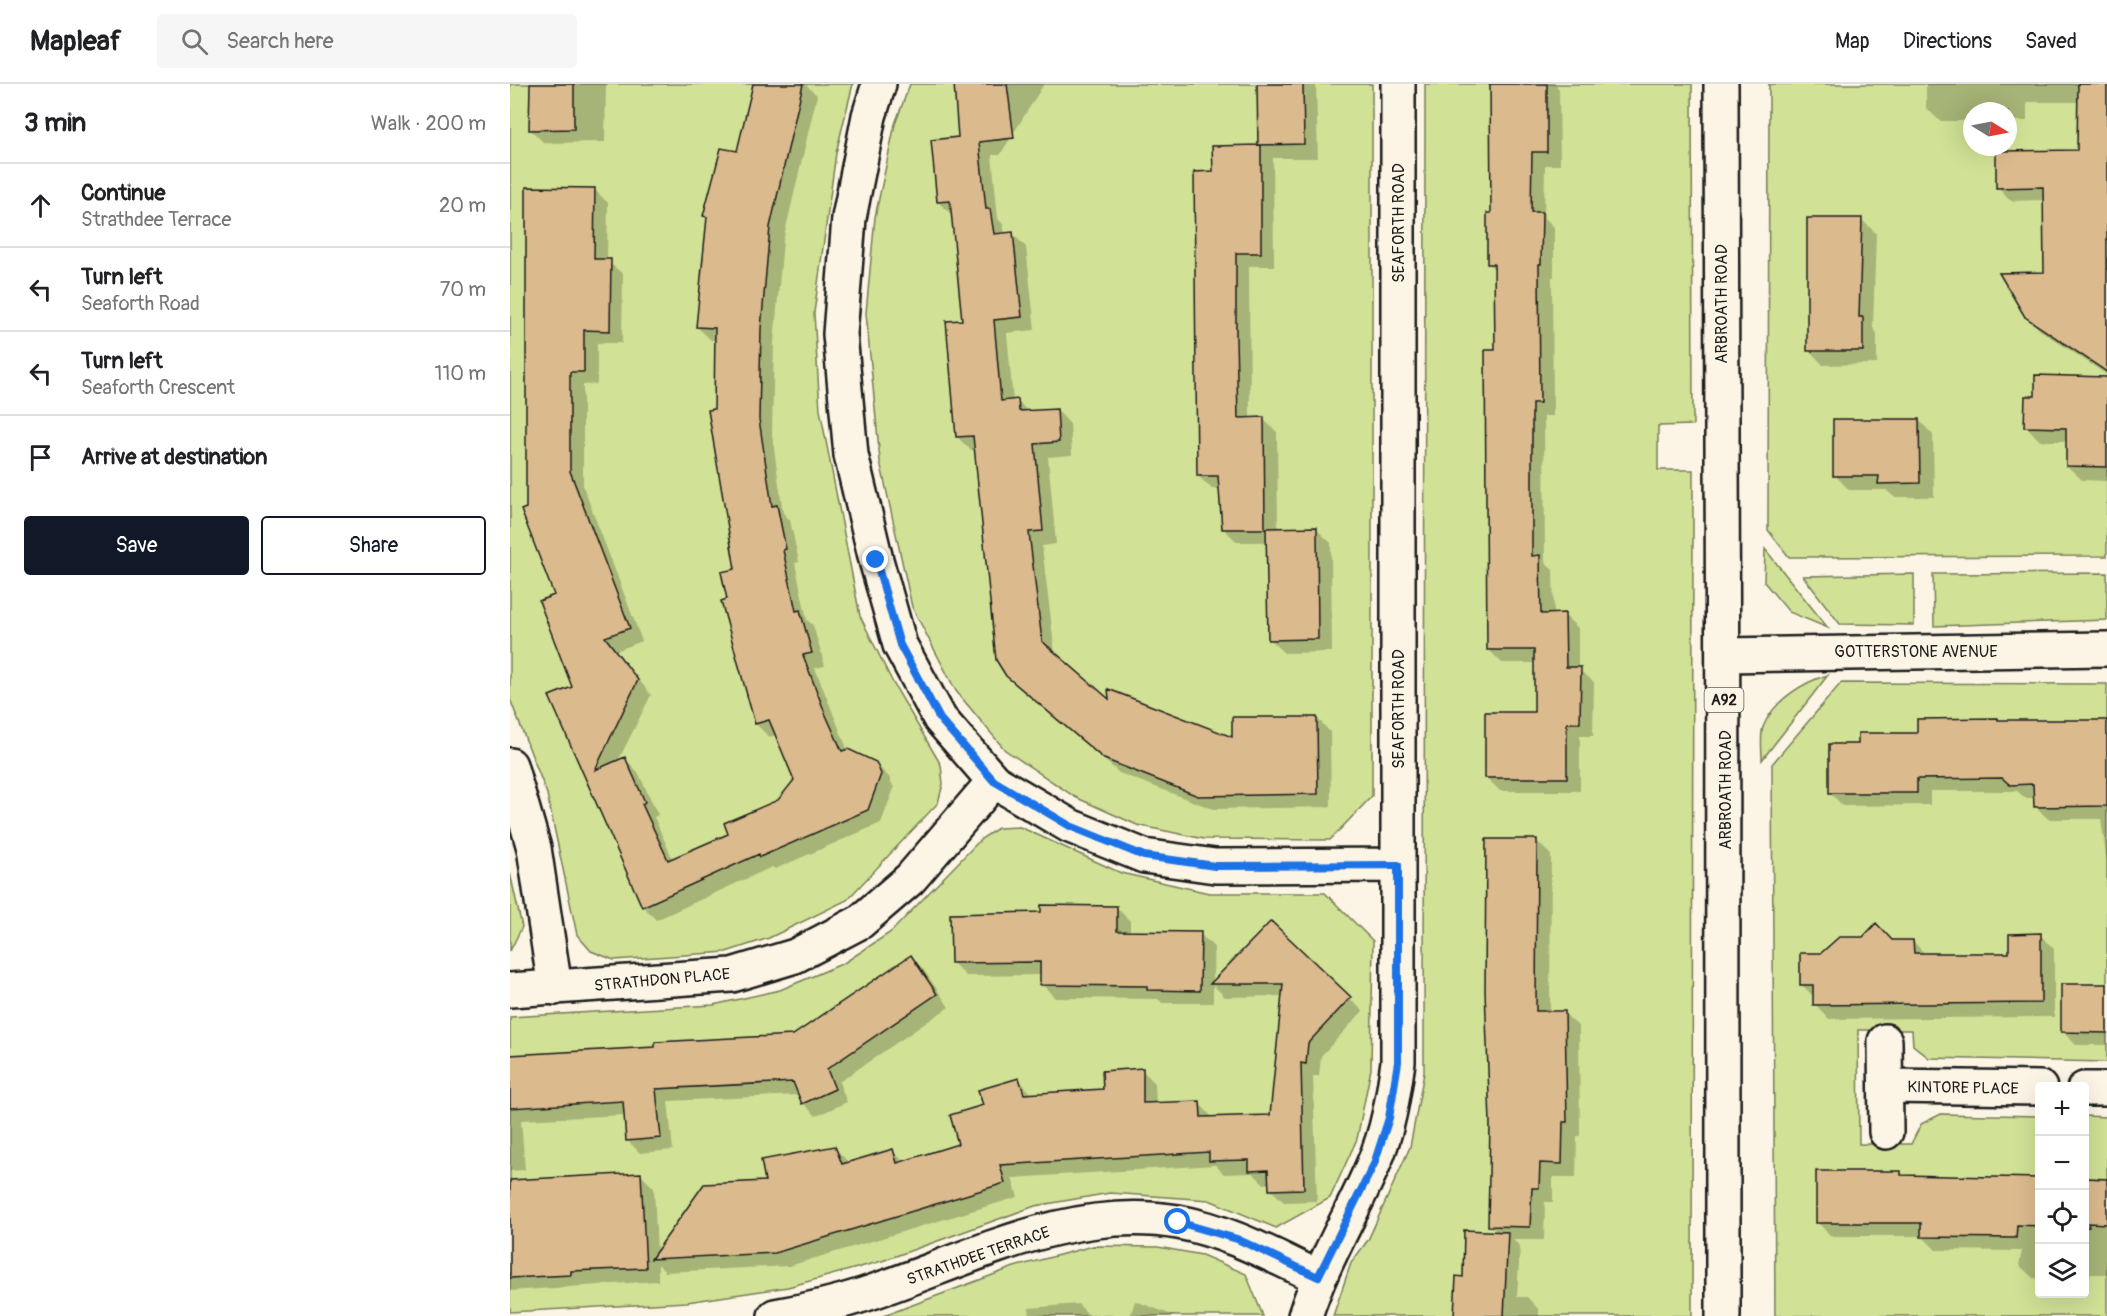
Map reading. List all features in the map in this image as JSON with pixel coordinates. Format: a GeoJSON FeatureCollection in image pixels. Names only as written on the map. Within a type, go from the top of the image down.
{"type":"FeatureCollection","features":[{"type":"Feature","properties":{"kind":"street"},"geometry":{"type":"LineString","coordinates":[[879,84],[869,116],[849,218],[840,334],[851,455],[876,560],[900,645],[940,719],[994,781],[1070,826],[1144,856],[1215,866],[1398,865]]}},
{"type":"Feature","properties":{"kind":"street","name":"SEAFORTH ROAD"},"geometry":{"type":"LineString","coordinates":[[1305,1316],[1318,1277],[1374,1164],[1389,1118],[1398,1062],[1398,84]]}},
{"type":"Feature","properties":{"kind":"street","name":"ARBROATH ROAD"},"geometry":{"type":"LineString","coordinates":[[1721,84],[1724,1316]]}},
{"type":"Feature","properties":{"kind":"street","name":"GOTTERSTONE AVENUE"},"geometry":{"type":"LineString","coordinates":[[1724,655],[2107,649]]}},
{"type":"Feature","properties":{"kind":"street"},"geometry":{"type":"LineString","coordinates":[[510,765],[534,848],[555,988]]}},
{"type":"Feature","properties":{"kind":"street","name":"STRATHDON PLACE"},"geometry":{"type":"LineString","coordinates":[[510,990],[732,975],[795,956],[860,922],[910,879],[994,781]]}},
{"type":"Feature","properties":{"kind":"street","name":"KINTORE PLACE"},"geometry":{"type":"LineString","coordinates":[[1885,1041],[1886,1132]]}},
{"type":"Feature","properties":{"kind":"street","name":"KINTORE PLACE"},"geometry":{"type":"LineString","coordinates":[[1886,1086],[2035,1088]]}},
{"type":"Feature","properties":{"kind":"street"},"geometry":{"type":"LineString","coordinates":[[2089,1089],[2107,1089]]}},
{"type":"Feature","properties":{"kind":"street","name":"STRATHDEE TERRACE"},"geometry":{"type":"LineString","coordinates":[[775,1316],[861,1296],[1043,1230],[1110,1218],[1178,1222],[1237,1239],[1318,1277]]}},
{"type":"Feature","properties":{"kind":"green space"},"geometry":{"type":"Polygon","coordinates":[[[510,84],[853,84],[836,153],[814,313],[820,410],[860,616],[893,683],[941,765],[943,784],[938,803],[847,900],[769,938],[726,952],[614,960],[591,951],[577,935],[547,794],[510,699],[510,84]]]}},
{"type":"Feature","properties":{"kind":"green space"},"geometry":{"type":"Polygon","coordinates":[[[910,84],[1372,84],[1372,796],[1330,840],[1204,839],[1137,825],[1075,797],[1005,750],[956,691],[912,607],[880,461],[866,313],[875,217],[895,124],[910,84]]]}},
{"type":"Feature","properties":{"kind":"green space"},"geometry":{"type":"Polygon","coordinates":[[[1425,84],[1692,84],[1693,425],[1658,426],[1658,470],[1693,470],[1692,1316],[1333,1316],[1351,1263],[1368,1240],[1410,1147],[1424,1073],[1425,84]]]}},
{"type":"Feature","properties":{"kind":"green space"},"geometry":{"type":"Polygon","coordinates":[[[1769,84],[2107,84],[2107,556],[1789,557],[1768,530],[1769,84]]]}},
{"type":"Feature","properties":{"kind":"green space"},"geometry":{"type":"Polygon","coordinates":[[[1765,549],[1828,628],[1789,612],[1764,582],[1765,549]]]}},
{"type":"Feature","properties":{"kind":"green space"},"geometry":{"type":"Polygon","coordinates":[[[2107,573],[2107,620],[1934,626],[1933,574],[2107,573]]]}},
{"type":"Feature","properties":{"kind":"green space"},"geometry":{"type":"Polygon","coordinates":[[[1914,574],[1914,625],[1840,624],[1803,576],[1914,574]]]}},
{"type":"Feature","properties":{"kind":"green space"},"geometry":{"type":"Polygon","coordinates":[[[1828,675],[1762,760],[1762,731],[1774,709],[1799,688],[1828,675]]]}},
{"type":"Feature","properties":{"kind":"green space"},"geometry":{"type":"Polygon","coordinates":[[[1841,683],[2107,684],[2107,1062],[1929,1058],[1913,1045],[1912,1030],[1858,1030],[1859,1144],[1911,1144],[1921,1124],[1941,1114],[2035,1116],[2035,1298],[2089,1298],[2089,1116],[2107,1117],[2107,1316],[1775,1316],[1772,764],[1841,683]]]}},
{"type":"Feature","properties":{"kind":"green space"},"geometry":{"type":"Polygon","coordinates":[[[1020,827],[1121,873],[1209,893],[1325,893],[1373,941],[1371,1069],[1357,1139],[1330,1198],[1276,1228],[1209,1200],[1110,1193],[1035,1206],[882,1261],[788,1287],[687,1302],[510,1312],[510,1017],[713,1005],[780,990],[844,963],[891,932],[981,839],[998,828],[1020,827]]]}},
{"type":"Feature","properties":{"kind":"green space"},"geometry":{"type":"Polygon","coordinates":[[[510,873],[522,927],[510,951],[510,873]]]}},
{"type":"Feature","properties":{"kind":"green space"},"geometry":{"type":"Polygon","coordinates":[[[1093,1246],[1158,1247],[1202,1255],[1246,1274],[1263,1316],[883,1316],[1014,1267],[1093,1246]]]}},
{"type":"Feature","properties":{"kind":"building"},"geometry":{"type":"Polygon","coordinates":[[[530,84],[574,84],[574,129],[529,130],[530,84]]]}},
{"type":"Feature","properties":{"kind":"building"},"geometry":{"type":"Polygon","coordinates":[[[753,84],[803,84],[770,227],[761,329],[759,419],[772,506],[777,505],[786,549],[783,550],[796,611],[800,610],[812,653],[803,655],[825,713],[842,751],[848,749],[876,762],[881,774],[868,810],[760,857],[759,854],[642,907],[549,696],[572,687],[539,601],[554,595],[521,510],[526,508],[526,187],[595,188],[594,259],[611,259],[610,331],[584,330],[584,372],[570,372],[570,471],[630,628],[605,637],[638,680],[595,770],[625,757],[645,802],[642,804],[668,860],[728,834],[724,823],[778,800],[794,780],[769,720],[755,724],[721,601],[727,599],[721,572],[735,569],[708,410],[714,409],[715,328],[696,327],[707,217],[703,216],[721,148],[737,151],[753,84]]]}},
{"type":"Feature","properties":{"kind":"building"},"geometry":{"type":"Polygon","coordinates":[[[954,84],[1007,84],[1014,138],[979,142],[986,209],[990,209],[994,234],[1013,232],[1022,317],[994,320],[1001,401],[1018,399],[1019,411],[1057,409],[1059,442],[1035,444],[1043,531],[1029,532],[1042,641],[1109,699],[1108,689],[1232,737],[1232,717],[1317,717],[1318,794],[1198,796],[1104,759],[1006,676],[996,660],[973,436],[956,437],[946,321],[962,320],[950,201],[937,202],[931,140],[958,137],[954,84]]]}},
{"type":"Feature","properties":{"kind":"building"},"geometry":{"type":"Polygon","coordinates":[[[1257,84],[1303,84],[1304,144],[1258,145],[1257,84]]]}},
{"type":"Feature","properties":{"kind":"building"},"geometry":{"type":"Polygon","coordinates":[[[1490,84],[1547,84],[1547,152],[1532,152],[1531,212],[1542,212],[1541,264],[1539,264],[1540,403],[1532,403],[1532,556],[1540,555],[1541,614],[1565,613],[1566,667],[1581,667],[1580,723],[1567,723],[1567,778],[1485,778],[1485,712],[1534,712],[1534,650],[1487,650],[1485,350],[1495,350],[1494,264],[1487,264],[1487,213],[1491,213],[1490,84]]]}},
{"type":"Feature","properties":{"kind":"building"},"geometry":{"type":"Polygon","coordinates":[[[2078,84],[2107,84],[2107,372],[2025,317],[1999,273],[2044,272],[2043,187],[1996,188],[1996,156],[2017,156],[2017,151],[2077,150],[2078,84]]]}},
{"type":"Feature","properties":{"kind":"building"},"geometry":{"type":"Polygon","coordinates":[[[1261,145],[1261,253],[1236,253],[1236,338],[1238,418],[1264,417],[1265,529],[1222,529],[1218,476],[1197,476],[1194,172],[1213,171],[1212,146],[1261,145]]]}},
{"type":"Feature","properties":{"kind":"building"},"geometry":{"type":"Polygon","coordinates":[[[1807,218],[1862,218],[1859,317],[1863,317],[1863,351],[1807,351],[1807,218]]]}},
{"type":"Feature","properties":{"kind":"building"},"geometry":{"type":"Polygon","coordinates":[[[2035,375],[2107,377],[2107,467],[2066,466],[2066,428],[2024,427],[2025,396],[2035,396],[2035,375]]]}},
{"type":"Feature","properties":{"kind":"building"},"geometry":{"type":"Polygon","coordinates":[[[1833,419],[1919,419],[1920,483],[1878,484],[1879,476],[1833,476],[1833,419]]]}},
{"type":"Feature","properties":{"kind":"building"},"geometry":{"type":"Polygon","coordinates":[[[1317,527],[1318,639],[1268,640],[1266,528],[1317,527]]]}},
{"type":"Feature","properties":{"kind":"building"},"geometry":{"type":"Polygon","coordinates":[[[1998,718],[1998,720],[2107,720],[2107,806],[2034,807],[2033,784],[2010,785],[2002,778],[1917,779],[1917,793],[1829,793],[1829,744],[1858,744],[1858,733],[1917,733],[1917,719],[1998,718]]]}},
{"type":"Feature","properties":{"kind":"building"},"geometry":{"type":"Polygon","coordinates":[[[1486,839],[1537,839],[1536,1011],[1565,1011],[1567,1122],[1563,1122],[1562,1164],[1540,1163],[1539,1188],[1532,1188],[1530,1227],[1488,1226],[1490,1123],[1485,991],[1486,839]]]}},
{"type":"Feature","properties":{"kind":"building"},"geometry":{"type":"Polygon","coordinates":[[[1041,905],[1117,906],[1117,931],[1201,932],[1200,991],[1147,990],[1147,986],[1040,985],[1040,962],[951,963],[950,914],[1041,912],[1041,905]]]}},
{"type":"Feature","properties":{"kind":"building"},"geometry":{"type":"Polygon","coordinates":[[[1271,921],[1351,997],[1308,1043],[1306,1064],[1301,1063],[1304,1189],[1269,1190],[1268,1170],[1249,1171],[1249,1160],[1209,1161],[1209,1152],[1000,1165],[1005,1183],[775,1253],[651,1259],[704,1184],[765,1181],[761,1160],[835,1146],[842,1164],[893,1149],[897,1163],[958,1144],[950,1115],[983,1105],[978,1090],[1019,1078],[1024,1094],[1103,1089],[1102,1071],[1143,1068],[1143,1103],[1200,1101],[1201,1117],[1270,1115],[1283,984],[1210,984],[1271,921]]]}},
{"type":"Feature","properties":{"kind":"building"},"geometry":{"type":"Polygon","coordinates":[[[1876,923],[1892,940],[1913,940],[1914,953],[2009,953],[2009,934],[2041,933],[2041,1003],[1813,1005],[1813,985],[1800,985],[1800,953],[1821,953],[1839,937],[1863,937],[1876,923]]]}},
{"type":"Feature","properties":{"kind":"building"},"geometry":{"type":"Polygon","coordinates":[[[911,955],[937,994],[827,1069],[835,1089],[802,1104],[793,1082],[656,1089],[661,1138],[626,1141],[623,1101],[510,1108],[510,1055],[655,1047],[655,1042],[793,1035],[911,955]]]}},
{"type":"Feature","properties":{"kind":"building"},"geometry":{"type":"Polygon","coordinates":[[[2061,984],[2107,984],[2107,1033],[2061,1032],[2061,984]]]}},
{"type":"Feature","properties":{"kind":"building"},"geometry":{"type":"Polygon","coordinates":[[[1816,1171],[1901,1171],[1901,1175],[2035,1178],[2035,1226],[2017,1225],[2016,1238],[1921,1237],[1921,1223],[1816,1223],[1816,1171]]]}},
{"type":"Feature","properties":{"kind":"building"},"geometry":{"type":"Polygon","coordinates":[[[641,1173],[646,1268],[571,1271],[571,1275],[510,1278],[510,1180],[641,1173]]]}},
{"type":"Feature","properties":{"kind":"building"},"geometry":{"type":"Polygon","coordinates":[[[2089,1178],[2107,1179],[2107,1224],[2089,1223],[2089,1178]]]}},
{"type":"Feature","properties":{"kind":"building"},"geometry":{"type":"Polygon","coordinates":[[[1464,1230],[1508,1232],[1504,1316],[1454,1316],[1456,1276],[1463,1277],[1464,1230]]]}},
{"type":"Feature","properties":{"kind":"route"},"geometry":{"type":"LineString","coordinates":[[876,560],[900,645],[940,719],[994,781],[1070,826],[1144,856],[1215,866],[1398,865],[1398,1062],[1389,1118],[1374,1164],[1318,1277],[1237,1239],[1178,1222]]}}]}
